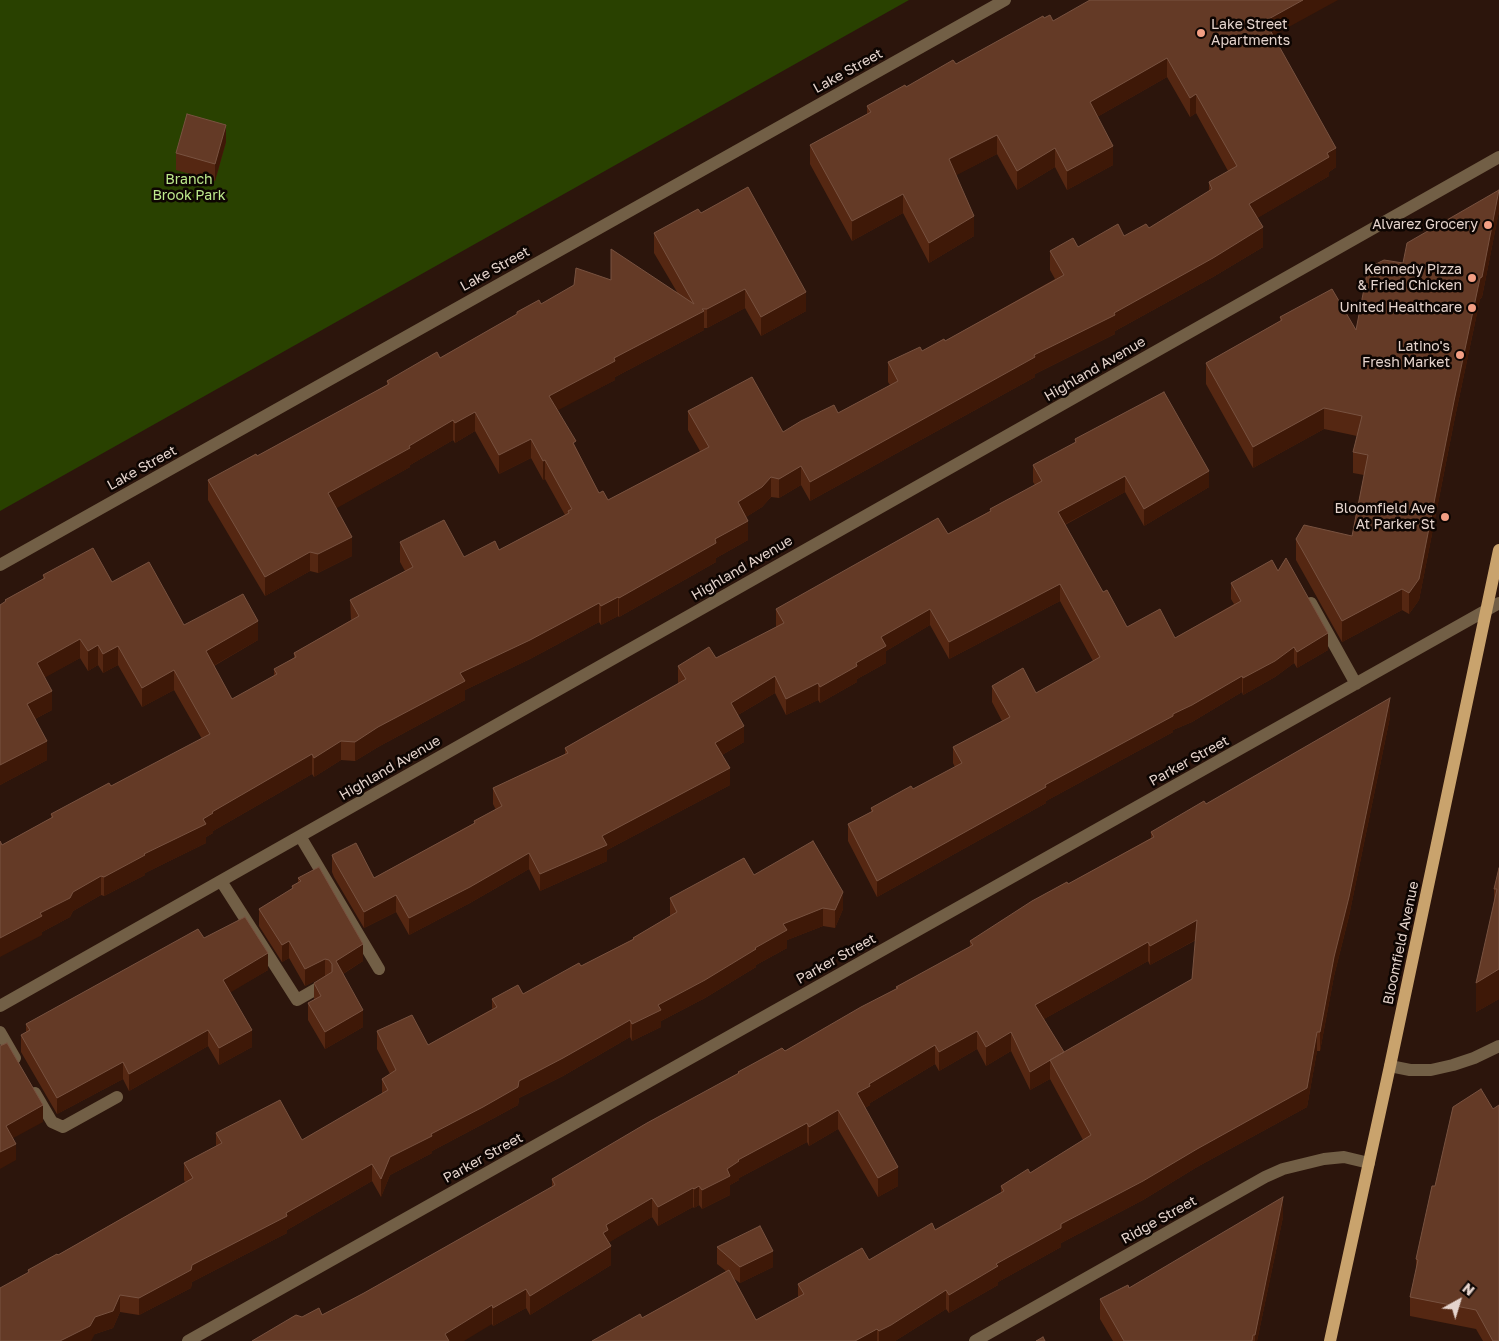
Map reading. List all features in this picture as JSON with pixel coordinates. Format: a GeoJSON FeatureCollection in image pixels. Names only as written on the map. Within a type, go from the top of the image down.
{"type":"FeatureCollection","features":[{"type":"Feature","properties":{"kind":"main road","name":"Bloomfield Avenue"},"geometry":{"type":"LineString","coordinates":[[1330,1341],[1499,550]]}},
{"type":"Feature","properties":{"kind":"street","name":"Lake Street"},"geometry":{"type":"LineString","coordinates":[[0,565],[1005,0]]}},
{"type":"Feature","properties":{"kind":"street","name":"Highland Avenue"},"geometry":{"type":"LineString","coordinates":[[1,1002],[221,881],[1499,157]]}},
{"type":"Feature","properties":{"kind":"street"},"geometry":{"type":"LineString","coordinates":[[1303,590],[1356,684]]}},
{"type":"Feature","properties":{"kind":"street","name":"Parker Street"},"geometry":{"type":"LineString","coordinates":[[188,1341],[1499,603]]}},
{"type":"Feature","properties":{"kind":"street"},"geometry":{"type":"LineString","coordinates":[[300,836],[379,969]]}},
{"type":"Feature","properties":{"kind":"street"},"geometry":{"type":"LineString","coordinates":[[221,881],[297,1000],[325,984]]}},
{"type":"Feature","properties":{"kind":"street"},"geometry":{"type":"LineString","coordinates":[[0,1032],[52,1122],[64,1127],[117,1097]]}},
{"type":"Feature","properties":{"kind":"street"},"geometry":{"type":"LineString","coordinates":[[1390,1066],[1410,1070],[1431,1070],[1467,1060],[1499,1046]]}},
{"type":"Feature","properties":{"kind":"street","name":"Ridge Street"},"geometry":{"type":"LineString","coordinates":[[974,1341],[1274,1173],[1304,1163],[1324,1159],[1344,1157],[1369,1163]]}},
{"type":"Feature","properties":{"kind":"green space","name":"Branch Brook Park"},"geometry":{"type":"Polygon","coordinates":[[[0,0],[909,0],[0,511],[0,0]]]}},
{"type":"Feature","properties":{"kind":"building"},"geometry":{"type":"Polygon","coordinates":[[[1090,0],[1303,0],[1265,21],[1336,148],[1327,153],[1329,157],[1249,204],[1263,227],[1213,258],[1114,313],[1115,315],[1034,355],[1035,357],[810,482],[801,466],[779,479],[771,477],[762,487],[738,502],[748,521],[715,539],[716,543],[619,598],[601,606],[599,603],[530,640],[460,673],[465,681],[378,727],[355,742],[341,741],[314,758],[312,754],[212,812],[203,819],[206,824],[144,854],[104,877],[101,876],[73,892],[70,898],[40,913],[42,916],[0,938],[0,841],[2,845],[53,817],[51,814],[109,783],[111,786],[210,734],[174,670],[142,688],[118,646],[103,654],[98,645],[88,651],[80,639],[37,663],[52,691],[27,704],[47,741],[0,765],[0,605],[5,600],[45,578],[43,575],[93,548],[112,582],[149,562],[184,625],[243,594],[258,621],[206,651],[232,699],[277,674],[274,669],[296,657],[294,653],[359,616],[350,600],[413,567],[400,542],[444,520],[464,557],[495,541],[499,550],[569,513],[568,511],[572,509],[531,439],[499,455],[475,412],[455,423],[453,420],[409,446],[410,448],[328,493],[352,537],[318,554],[310,552],[265,577],[208,480],[256,454],[257,456],[389,384],[387,381],[437,352],[440,358],[539,300],[541,304],[574,285],[576,268],[611,280],[611,249],[694,304],[654,233],[698,209],[701,213],[748,187],[806,292],[761,317],[745,289],[707,309],[702,309],[704,311],[614,358],[615,361],[549,396],[576,441],[573,443],[599,493],[603,491],[608,500],[709,447],[688,411],[752,377],[783,432],[834,405],[838,413],[898,381],[888,362],[920,347],[922,351],[944,339],[945,341],[1064,275],[1050,251],[1073,238],[1078,247],[1118,224],[1124,236],[1146,224],[1149,228],[1212,189],[1209,182],[1237,166],[1196,94],[1190,98],[1167,58],[1090,102],[1113,146],[1067,171],[1055,148],[1017,171],[997,135],[949,159],[974,216],[929,243],[903,194],[852,221],[810,145],[871,112],[867,106],[905,85],[906,87],[953,60],[956,64],[1043,16],[1044,18],[1050,15],[1053,21],[1090,0]]]}},
{"type":"Feature","properties":{"kind":"building"},"geometry":{"type":"Polygon","coordinates":[[[187,114],[226,125],[215,164],[176,153],[187,114]]]}},
{"type":"Feature","properties":{"kind":"building"},"geometry":{"type":"Polygon","coordinates":[[[1499,190],[1482,277],[1480,278],[1454,401],[1419,579],[1409,593],[1402,589],[1342,621],[1296,539],[1304,525],[1352,536],[1368,455],[1353,452],[1362,416],[1324,408],[1253,447],[1206,363],[1282,320],[1280,317],[1332,289],[1356,330],[1368,268],[1384,260],[1403,263],[1407,243],[1499,190]]]}},
{"type":"Feature","properties":{"kind":"building"},"geometry":{"type":"Polygon","coordinates":[[[1164,392],[1209,471],[1144,509],[1125,476],[1058,512],[1103,592],[1107,590],[1127,627],[1160,609],[1175,638],[1241,601],[1231,583],[1272,560],[1278,571],[1286,558],[1328,633],[1297,652],[1294,647],[1275,661],[1243,678],[1242,676],[1173,714],[1173,716],[1045,785],[1046,787],[877,881],[848,824],[873,811],[871,808],[911,786],[913,789],[962,763],[953,747],[1010,717],[992,686],[1023,668],[1036,693],[1100,657],[1060,584],[949,642],[930,609],[881,637],[886,646],[856,663],[857,666],[820,687],[818,683],[786,699],[775,676],[731,703],[744,726],[715,743],[730,768],[602,836],[607,845],[540,874],[529,853],[470,887],[409,918],[396,895],[364,912],[332,855],[356,843],[374,878],[475,823],[474,821],[502,806],[493,788],[568,753],[565,748],[686,679],[678,666],[709,647],[716,658],[784,623],[776,609],[938,518],[948,534],[991,511],[990,509],[1042,481],[1033,465],[1076,442],[1075,439],[1164,392]]]}},
{"type":"Feature","properties":{"kind":"building"},"geometry":{"type":"Polygon","coordinates":[[[1390,698],[1349,897],[1334,957],[1320,1032],[1317,1032],[1307,1088],[1143,1181],[1061,1224],[1061,1228],[996,1264],[998,1266],[949,1295],[946,1290],[891,1325],[879,1331],[877,1329],[855,1341],[592,1341],[640,1314],[642,1318],[729,1270],[756,1320],[804,1294],[798,1284],[862,1248],[869,1260],[932,1223],[935,1230],[1004,1191],[1001,1186],[1028,1169],[1030,1173],[1091,1135],[1050,1060],[1030,1072],[1011,1032],[986,1047],[977,1031],[939,1052],[935,1045],[857,1093],[898,1167],[878,1178],[838,1110],[809,1127],[807,1123],[738,1160],[727,1169],[730,1176],[702,1190],[699,1186],[693,1188],[658,1207],[652,1198],[606,1225],[608,1230],[603,1233],[611,1246],[530,1296],[526,1289],[493,1308],[492,1305],[445,1334],[449,1341],[252,1341],[296,1315],[302,1317],[319,1308],[322,1315],[364,1293],[555,1185],[552,1179],[647,1123],[782,1048],[785,1051],[898,988],[896,987],[973,945],[970,941],[1032,901],[1067,882],[1068,884],[1154,837],[1151,832],[1204,801],[1206,804],[1390,698]],[[1197,920],[1150,946],[1148,942],[1035,1005],[1064,1052],[1192,979],[1197,920]]]}},
{"type":"Feature","properties":{"kind":"building"},"geometry":{"type":"Polygon","coordinates":[[[813,841],[843,892],[835,910],[823,908],[783,924],[787,930],[705,980],[658,1005],[661,1010],[632,1024],[630,1020],[519,1081],[518,1087],[483,1107],[390,1157],[381,1179],[372,1164],[286,1213],[287,1216],[192,1265],[191,1270],[139,1298],[120,1295],[113,1311],[95,1317],[90,1326],[60,1341],[0,1341],[0,1288],[29,1272],[28,1270],[58,1255],[193,1178],[184,1163],[222,1143],[216,1133],[280,1100],[302,1140],[388,1090],[382,1079],[396,1070],[377,1031],[412,1015],[428,1045],[497,1007],[492,999],[518,985],[523,994],[579,963],[581,966],[634,939],[677,912],[670,898],[744,858],[754,875],[813,841]]]}},
{"type":"Feature","properties":{"kind":"building"},"geometry":{"type":"Polygon","coordinates":[[[319,867],[363,944],[336,961],[363,1010],[325,1032],[308,1003],[321,996],[314,983],[332,972],[332,964],[329,960],[325,959],[305,969],[289,941],[282,945],[259,909],[293,888],[292,886],[301,881],[298,878],[319,867]]]}},
{"type":"Feature","properties":{"kind":"building"},"geometry":{"type":"Polygon","coordinates":[[[1499,868],[1499,969],[1476,983],[1497,889],[1494,889],[1499,868]]]}},
{"type":"Feature","properties":{"kind":"building"},"geometry":{"type":"Polygon","coordinates":[[[245,917],[268,953],[223,980],[252,1030],[219,1048],[208,1030],[129,1074],[123,1062],[57,1098],[21,1035],[30,1030],[26,1024],[198,929],[204,938],[245,917]]]}},
{"type":"Feature","properties":{"kind":"building"},"geometry":{"type":"Polygon","coordinates":[[[7,1043],[43,1105],[6,1126],[16,1144],[0,1152],[0,1046],[7,1043]]]}},
{"type":"Feature","properties":{"kind":"building"},"geometry":{"type":"Polygon","coordinates":[[[1481,1089],[1493,1109],[1499,1105],[1499,1341],[1493,1341],[1476,1310],[1410,1297],[1418,1260],[1416,1259],[1432,1186],[1435,1186],[1453,1107],[1481,1089]]]}},
{"type":"Feature","properties":{"kind":"building"},"geometry":{"type":"Polygon","coordinates":[[[1283,1197],[1255,1335],[1253,1335],[1252,1341],[1124,1341],[1100,1299],[1128,1285],[1129,1288],[1283,1197]]]}},
{"type":"Feature","properties":{"kind":"building"},"geometry":{"type":"Polygon","coordinates":[[[760,1226],[773,1251],[740,1267],[717,1247],[760,1226]]]}},
{"type":"Feature","properties":{"kind":"building"},"geometry":{"type":"Polygon","coordinates":[[[1043,1337],[1045,1341],[1036,1341],[1043,1337]]]}},
{"type":"Feature","properties":{"kind":"place","name":"Lake Street Apartments"},"geometry":{"type":"Point","coordinates":[1201,33]}},
{"type":"Feature","properties":{"kind":"place","name":"Alvarez Grocery"},"geometry":{"type":"Point","coordinates":[1488,225]}},
{"type":"Feature","properties":{"kind":"place","name":"Kennedy Pizza & Fried Chicken"},"geometry":{"type":"Point","coordinates":[1472,278]}},
{"type":"Feature","properties":{"kind":"place","name":"United Healthcare"},"geometry":{"type":"Point","coordinates":[1472,308]}},
{"type":"Feature","properties":{"kind":"place","name":"Latino's Fresh Market"},"geometry":{"type":"Point","coordinates":[1460,355]}},
{"type":"Feature","properties":{"kind":"place","name":"Bloomfield Ave At Parker St"},"geometry":{"type":"Point","coordinates":[1445,517]}}]}
